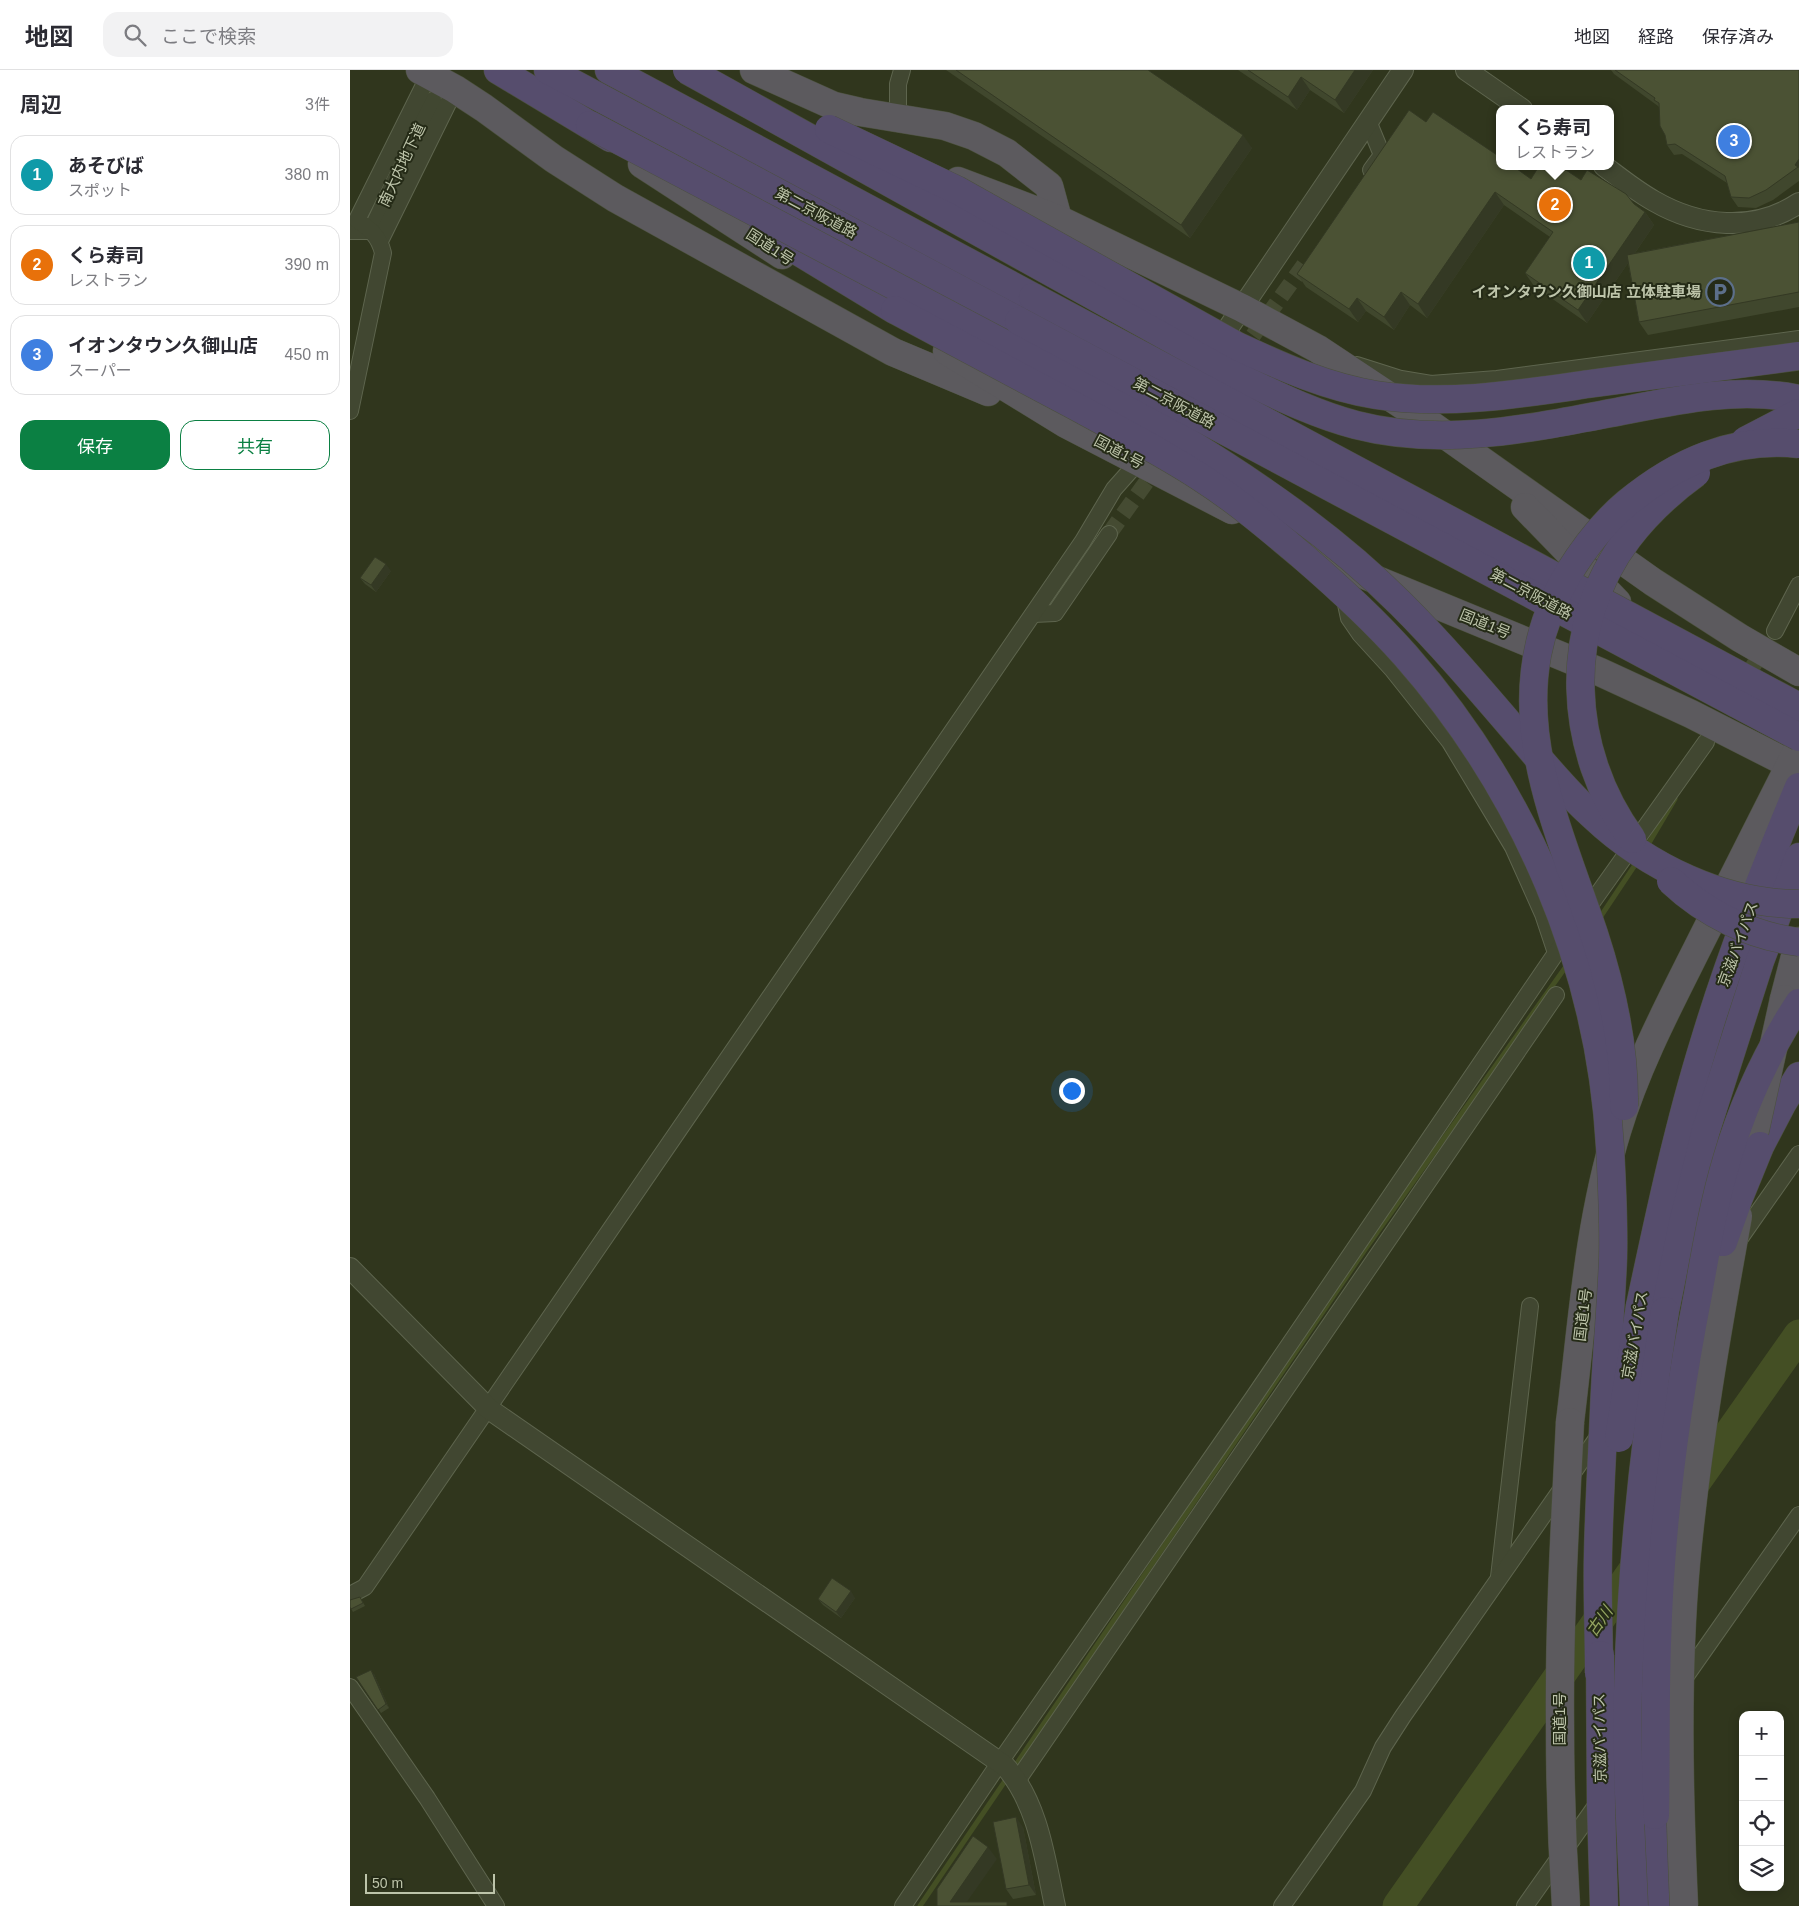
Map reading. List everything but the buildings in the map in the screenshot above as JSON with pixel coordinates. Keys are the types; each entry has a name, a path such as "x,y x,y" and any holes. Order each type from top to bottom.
{"highway":[{"name":"国道1号","path":"484,70 570,117 816,277 941,347 1066,424 1338,564 1600,672 1692,714 1797,767 1658,1028 1635,1080 1617,1131 1603,1182 1593,1236 1570,1422 1562,1579 1560,1724 1566,1906"},
{"path":"498,70 895,310 1157,451 1203,479 1242,507 1326,576 1405,656 1468,735 1496,780 1524,828 1565,924 1594,1021 1602,1064 1610,1146 1613,1255"},
{"name":"第二京阪道路","path":"548,70 1799,737"},
{"name":"第二京阪道路","path":"609,70 1799,707"},
{"path":"685,70 893,157 1058,218 1242,308 1318,349 1465,448 1653,582 1740,638 1799,672"},
{"path":"685,70 1247,381 1294,403 1357,425 1391,432 1424,435 1497,434 1686,398 1724,394 1763,395 1799,400"},
{"path":"704,70 957,190 1245,350 1294,372 1343,388 1376,395 1416,399 1460,398 1544,390 1799,356"},
{"path":"754,70 834,106 945,126 974,136 1007,153 1049,186 1058,218"},
{"path":"434,83 615,198 892,352 1066,424"},
{"path":"590,125 1173,433 1217,459 1262,490 1354,560 1401,604 1471,679 1566,790 1620,840 1658,864 1695,882 1724,893 1775,904 1799,904"},
{"path":"1684,1906 1680,1801 1680,1656 1686,1564 1697,1460 1751,1144 1791,1001 1799,942 1755,932 1729,922 1705,908 1682,891 1637,846 1619,821 1604,792 1592,761 1582,713 1580,674 1583,643 1599,588 1612,562 1628,538 1651,511 1680,484 1708,464 1751,438 1799,413"},
{"path":"1599,1673 1598,1554 1604,1408 1613,1255 1623,1139 1624,1099 1616,1016 1607,978 1594,934 1557,831 1541,770 1534,725 1533,687 1536,656 1545,622 1558,590 1579,556 1620,509 1650,484 1682,465 1716,451 1759,444 1799,444"},
{"path":"1465,448 1616,601 1666,644 1707,673 1799,722"},
{"name":"京滋バイパス","path":"1604,1906 1599,1673 1613,1486 1624,1397 1640,1306 1680,1127 1731,961 1764,871 1797,767"},
{"name":"京滋バイパス","path":"1634,1906 1629,1797 1628,1692 1632,1594 1640,1491 1650,1401 1665,1311 1683,1223 1706,1130 1760,961 1799,857"},
{"path":"1656,1906 1657,1642 1668,1492 1680,1399 1690,1334 1726,1159 1757,1077 1791,1001"},
{"path":"1680,1399 1706,1296 1738,1200 1760,1146 1799,1076"}],"street":[{"path":"898,119 898,84 902,70"},
{"path":"350,1595 365,1587 489,1409 1034,614 1083,541 1114,489 1138,462 1403,70"},
{"path":"1466,70 1516,105"},
{"path":"376,236 434,83"},
{"path":"350,411 383,253 376,236 357,220 434,83"},
{"name":"南大内地下道","path":"376,236 434,83"},
{"path":"1360,186 1382,155 1368,121"},
{"path":"1610,170 1660,204 1682,215 1718,223 1736,224 1756,221 1781,213 1799,202"},
{"path":"350,231 376,236"},
{"path":"1318,349 1364,368 1401,379 1431,384 1497,380 1799,339"},
{"path":"1034,614 1055,613 1109,534"},
{"path":"1338,564 1349,618 1360,634 1392,669 1450,742 1513,847 1543,914 1556,953"},
{"path":"1775,631 1799,586"},
{"path":"1009,1772 1174,1512 1556,953 1706,742"},
{"path":"903,1906 1009,1772 1192,1525 1556,995"},
{"path":"1510,1022 1528,1036"},
{"path":"1282,1906 1363,1790 1383,1747 1403,1716 1799,1154"},
{"path":"350,1268 489,1409 1009,1772 1027,1798 1038,1830 1055,1906"},
{"path":"1342,1268 1360,1281"},
{"path":"1498,1579 1530,1306"},
{"path":"1174,1512 1192,1525"},
{"path":"1526,1906 1799,1515"},
{"path":"350,1687 427,1798 496,1906"}],"waterway":[{"path":"1646,848 1675,799"},
{"path":"1599,919 1637,862"},
{"path":"1013,1769 1366,1248 1567,965"},
{"name":"古川","path":"1687,1494 1799,1335"},
{"name":"古川","path":"1398,1906 1643,1557"},
{"path":"920,1906 1007,1778"}],"tunnel":[{"path":"1239,355 1304,265"},
{"path":"1109,534 1160,463"},
{"path":"1711,733 1767,644"}],"place":[{"name":"イオンタウン久御山店","path":"1734,141"},
{"name":"くら寿司","path":"1555,205"},
{"name":"あそびば","path":"1589,263"},
{"name":"イオンタウン久御山店 立体駐車場","path":"1720,292"}]}
